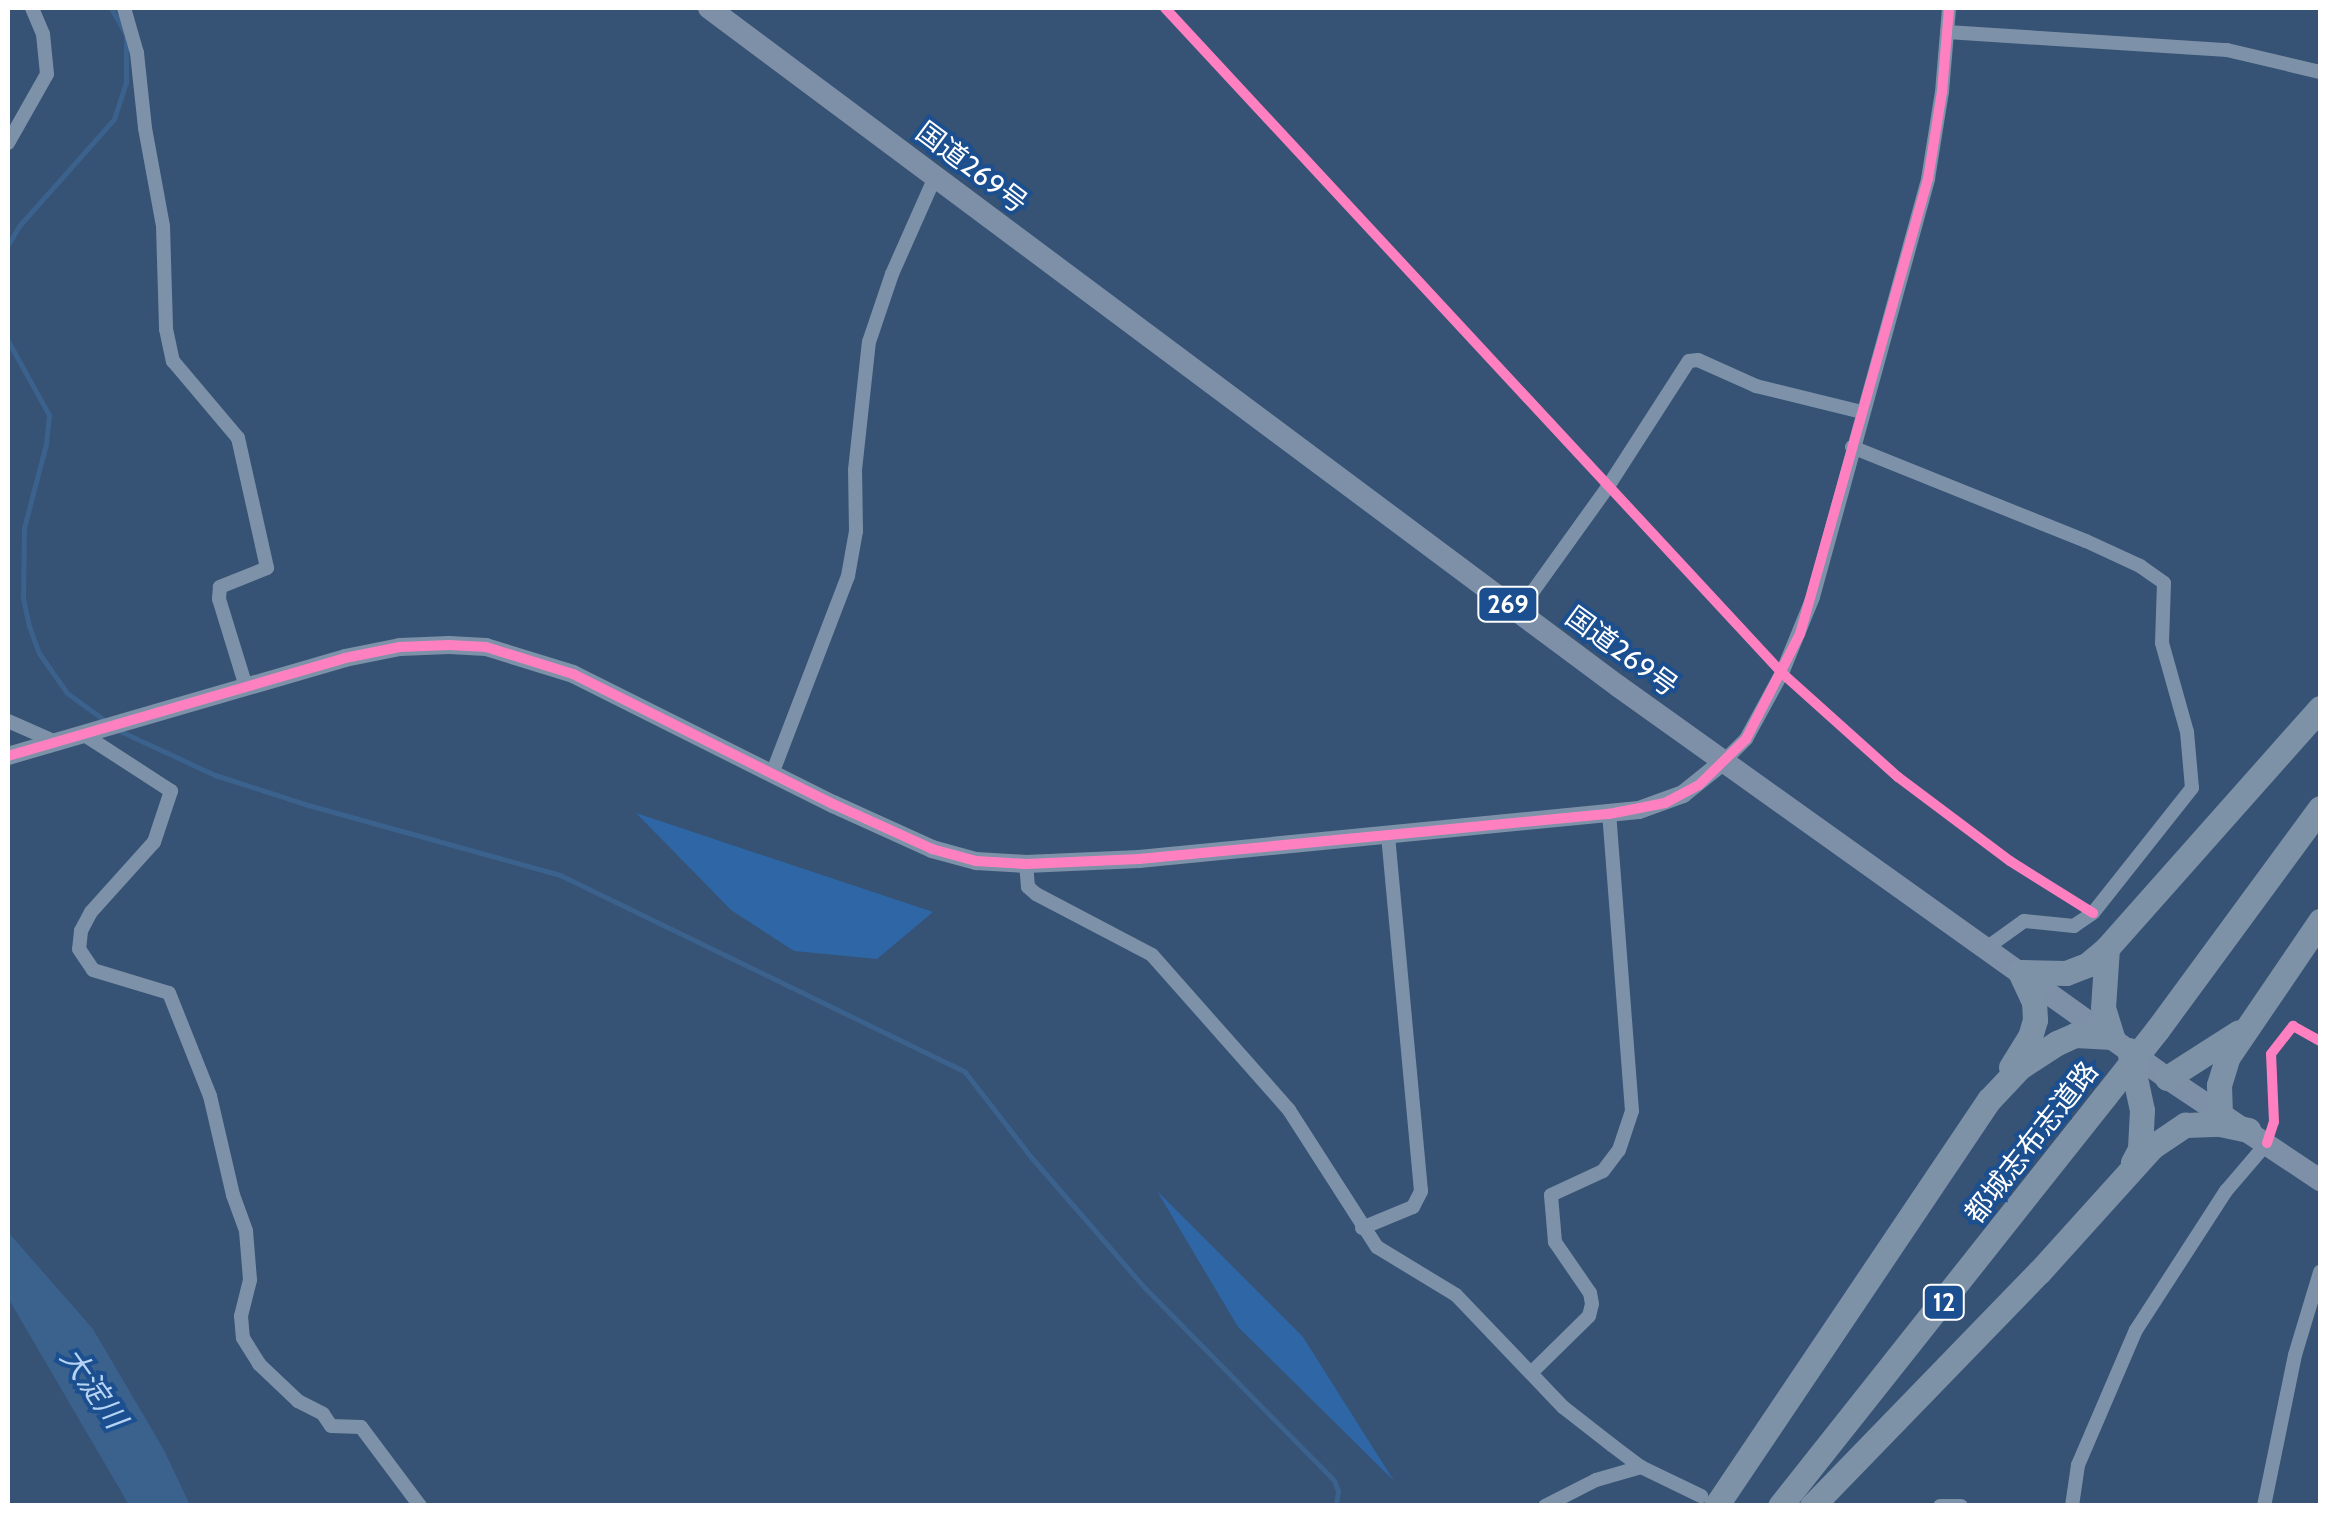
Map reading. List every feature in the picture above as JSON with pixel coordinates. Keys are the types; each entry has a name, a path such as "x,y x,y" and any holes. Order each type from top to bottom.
{"highway":[{"name":"国道269号","path":"709,8 1357,487 1518,612 2167,1078 2320,1180"},
{"path":"1709,1501 2030,1037 2035,1020 2034,1002 2020,972 2066,973 2087,965 2108,948 2320,708"},
{"name":"都城志布志道路","path":"1780,1506 2157,1030 2320,808"},
{"path":"2220,1114 2219,1086 2227,1058 2320,921"},
{"path":"2108,948 2102,1008 2139,1089 2140,1150 2125,1176"},
{"path":"2167,1078 2251,1022"},
{"path":"1989,1100 2020,1067 2057,1043 2076,1035 2120,1044"},
{"path":"1812,1506 2152,1148 2185,1125 2220,1124 2258,1136"}],"street":[{"path":"8,144 46,74 43,34 32,8"},
{"path":"124,8 138,53 145,128 163,226 166,330 173,361 238,438 267,568 220,586 219,599 246,687"},
{"path":"8,756 400,647 486,647 573,674 932,849 976,861 1026,864 1139,858 1609,814 1665,803 1699,785 1746,738 1800,634 1928,179 1949,8"},
{"path":"1947,32 2227,50 2320,72"},
{"path":"772,774 848,576 856,532 855,470 869,342 892,274 935,177"},
{"path":"1518,612 1607,488 1689,361 1698,360 1756,386 1862,412"},
{"path":"1852,447 2086,541 2140,566 2164,583 2162,643 2187,732 2192,788 2093,913 2074,926 2024,921 1985,949"},
{"path":"8,720 58,743"},
{"path":"91,732 171,792 154,842 91,912 81,931 79,949 93,970 169,993 210,1096 233,1195 246,1231 250,1280 241,1316 243,1338 259,1364 298,1402 323,1414 331,1426 361,1427 420,1506"},
{"path":"1531,1373 1590,1316 1592,1304 1590,1294 1555,1242 1551,1194 1603,1171 1618,1150 1632,1111 1609,814"},
{"path":"1362,1228 1413,1207 1422,1192 1388,834"},
{"path":"1026,864 1028,886 1036,894 1152,955 1289,1110 1376,1247 1456,1295 1563,1407 1641,1467 1709,1501"},
{"path":"2072,1506 2078,1464 2136,1330 2258,1136"},
{"path":"2264,1506 2295,1355 2320,1272"},
{"path":"1545,1506 1596,1480 1641,1467"},
{"path":"1940,1506 1961,1506"}],"shaded area":[{"path":"636,813 933,912 877,959 794,951 731,910"},
{"path":"1157,1191 1303,1337 1394,1481 1238,1327"}],"water":[{"name":"大淀川","path":"8,1232 93,1329 164,1450 190,1505 129,1505 8,1298"}],"waterway":[{"path":"8,245 19,226 114,119 126,83 126,35 111,8"},
{"path":"8,341 49,415 46,444 24,528 23,598 29,626 39,653 67,693 107,722"},
{"path":"120,731 215,775 560,875 965,1072 1031,1157 1145,1288 1334,1480 1338,1491 1336,1506"}],"cycle path":[{"path":"1165,8 1782,673 1898,777 2010,861 2093,913"},
{"path":"8,756 345,658 400,647 449,645 486,647 573,674 833,804 932,849 976,861 1026,864 1139,859 1609,814 1665,803 1699,785 1746,739 1800,634 1928,179 1942,92 1949,8"},
{"path":"2267,1143 2274,1122 2271,1054 2293,1026 2320,1041"}]}
